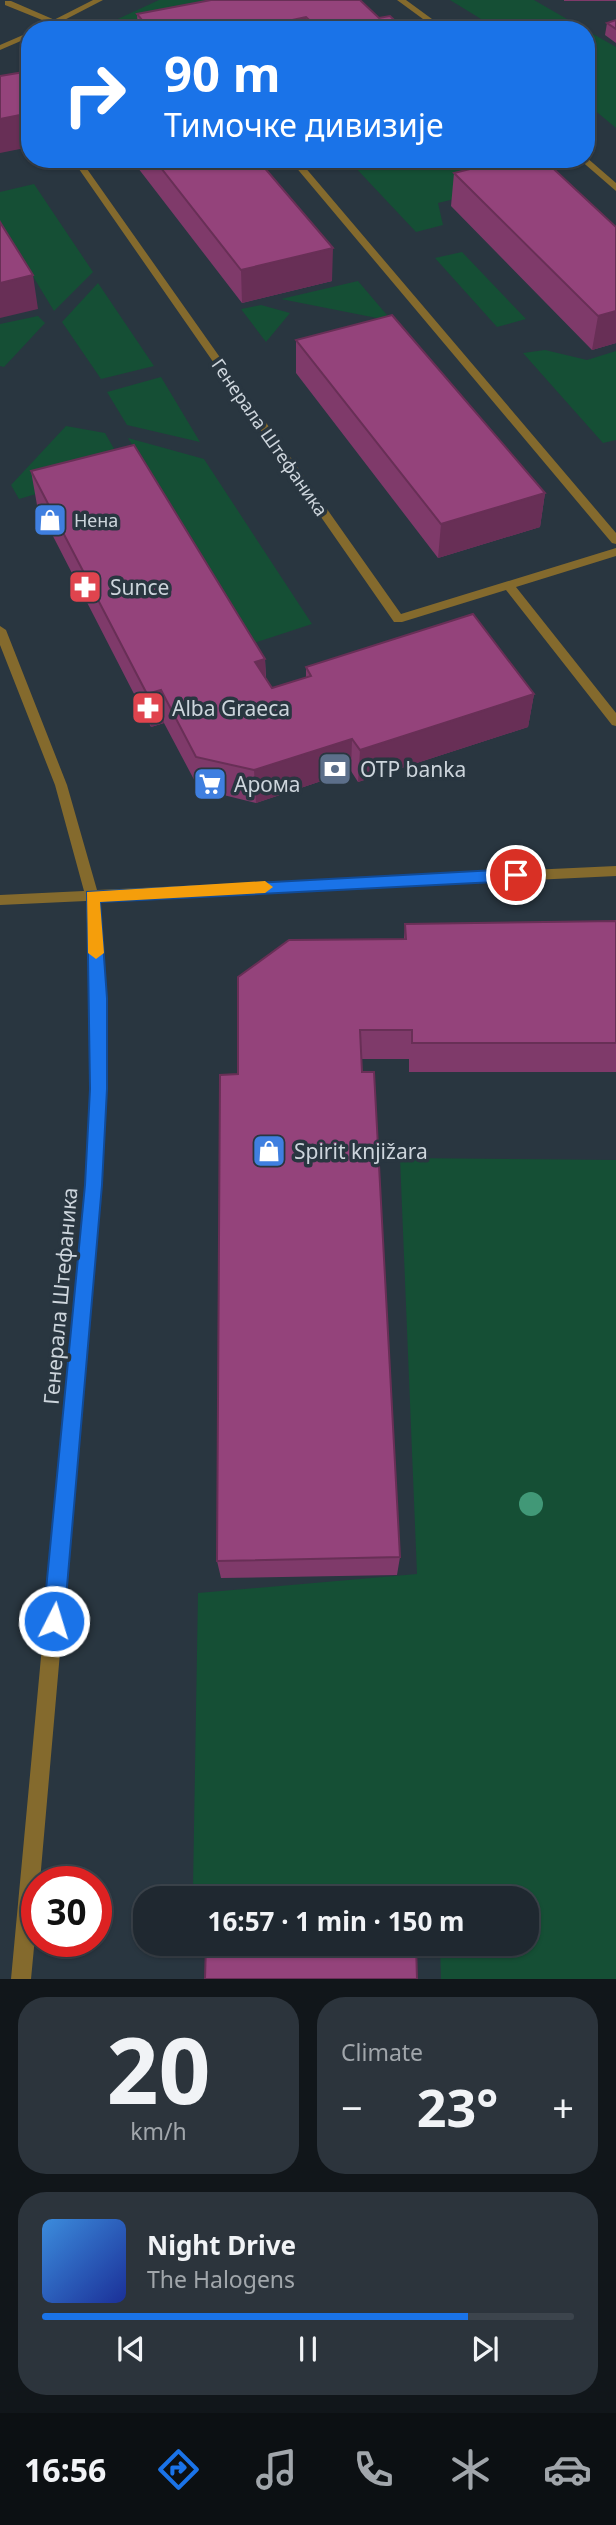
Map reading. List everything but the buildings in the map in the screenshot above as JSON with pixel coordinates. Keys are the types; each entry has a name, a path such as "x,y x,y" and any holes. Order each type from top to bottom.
{"street":[{"path":"11,0 8,3 56,21 99,0"},
{"path":"401,0 430,21"},
{"path":"0,48 21,38"},
{"name":"Генерала Штефаника","path":"82,168 398,620 616,552"},
{"path":"301,168 616,540"},
{"path":"593,168 616,188"},
{"path":"508,586 616,722"},
{"name":"Генерала Штефаника","path":"0,630 61,785 92,896 100,1065 93,1185 21,1979"},
{"path":"0,900 616,871"}],"green space":[{"path":"159,0 230,0 192,21 114,21"},
{"path":"450,0 534,0 570,21 484,21"},
{"path":"595,35 616,47 616,128 595,110"},
{"path":"356,168 526,168 537,179 438,203 443,225 416,232"},
{"path":"34,184 93,272 54,311 0,222 0,192"},
{"path":"462,252 526,319 497,327 435,258"},
{"path":"358,281 392,321 281,299"},
{"path":"98,283 154,366 101,379 62,322"},
{"path":"261,305 290,313 266,342 241,309"},
{"path":"38,316 45,323 4,367 0,366 0,324"},
{"path":"545,350 587,360 616,351 616,440 603,443 523,353"},
{"path":"161,377 200,442 127,425 107,392"},
{"path":"66,426 105,433 125,468 19,499 11,485"},
{"path":"128,438 204,459 312,624 254,643"},
{"path":"400,1158 616,1160 616,1979 441,1979 440,1956 539,1956 539,1886 193,1886 198,1593 417,1574"}],"slow traffic":[{"path":"96,953 92,896 265,887"}],"place":[{"name":"Нена","path":"50,520"},
{"name":"Sunce","path":"85,587"},
{"name":"Alba Graeca","path":"148,708"},
{"name":"OTP banka","path":"335,769"},
{"name":"Арома","path":"210,784"},
{"name":"Spirit knjižara","path":"269,1151"}],"route":[{"path":"54,1621 93,1185 99,1089 99,998 92,896 516,875"}]}
